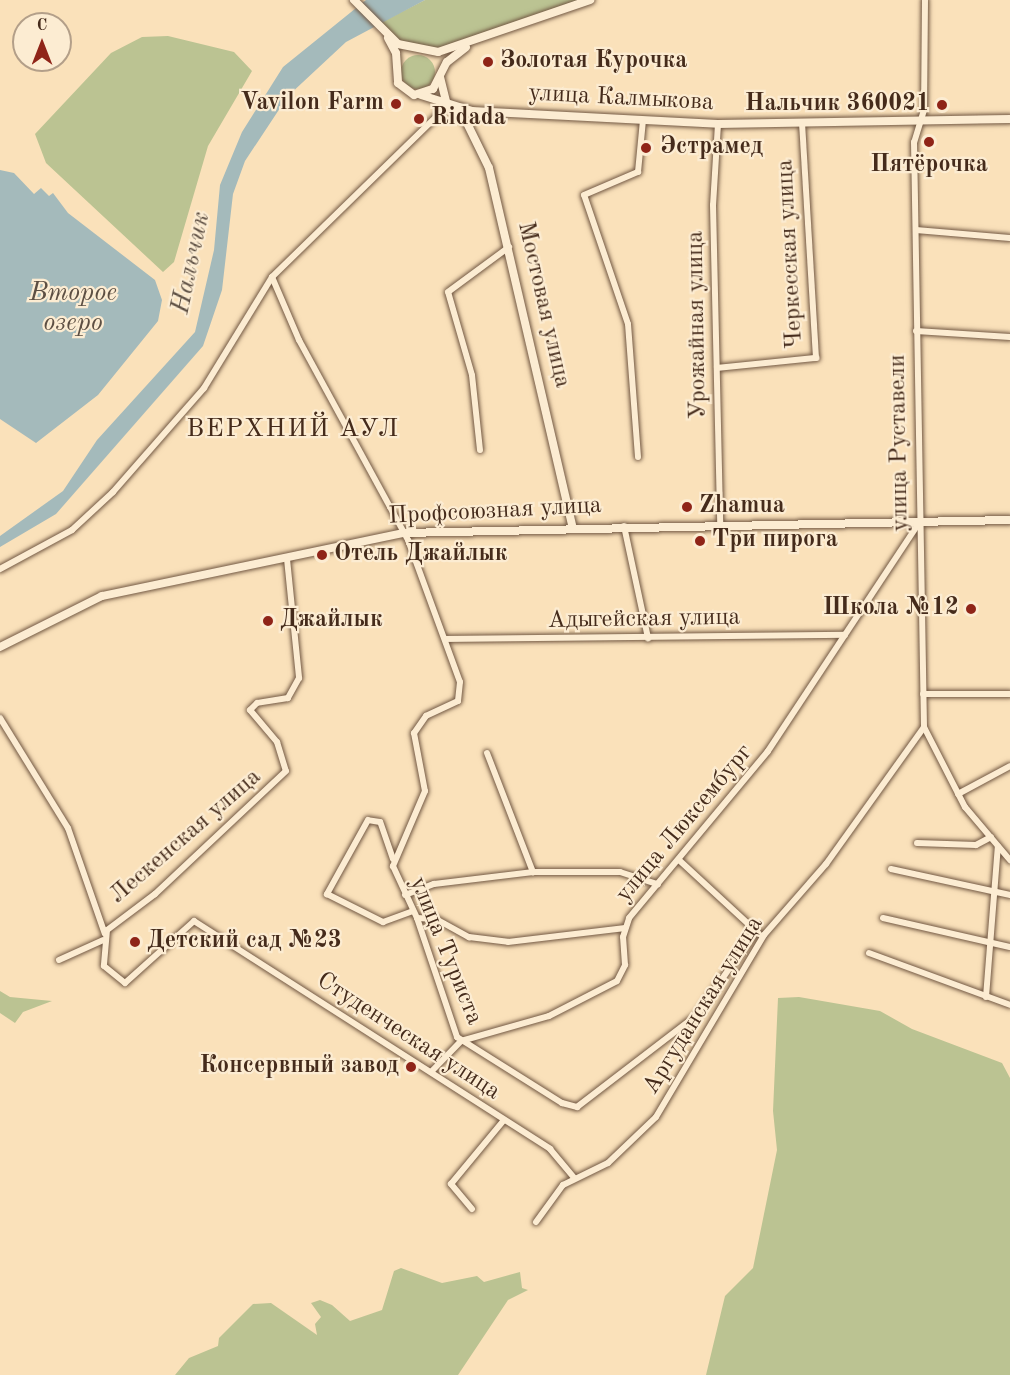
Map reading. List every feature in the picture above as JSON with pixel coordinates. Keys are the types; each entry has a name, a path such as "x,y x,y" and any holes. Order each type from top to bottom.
{"main road":[{"path":"354,0 385,34 415,50 427,51 471,43"},
{"path":"385,34 397,63 402,88 421,95 440,77 447,62 471,43 513,23 590,0"},
{"path":"397,63 415,50"},
{"path":"427,51 438,62 440,77"}],"street":[{"name":"улица Руставели","path":"925,0 919,120 914,142 924,727 958,794 1010,860"},
{"path":"440,77 447,106"},
{"path":"421,95 447,106"},
{"name":"улица Калмыкова","path":"447,106 718,124 1010,119"},
{"path":"0,569 72,530 113,492 204,388 252,303 272,277 447,106"},
{"name":"Мостовая улица","path":"447,106 466,121 483,150 510,247 572,526"},
{"path":"639,457 628,324 584,195 638,172 644,120"},
{"name":"Черкесская улица","path":"717,368 816,358 802,123"},
{"name":"Урожайная улица","path":"718,124 713,205 720,525"},
{"path":"916,230 1010,238"},
{"path":"480,450 472,375 448,292 510,247"},
{"name":"улица Туриста","path":"272,277 299,340 403,533 445,639 460,698 416,727 413,743 425,791 393,859 405,895 417,918 461,1041 567,1106 582,1105 698,1014 755,932"},
{"path":"916,331 1010,337"},
{"name":"Профсоюзная улица","path":"0,647 102,597 403,533 572,526 1010,520"},
{"name":"улица Люксембург","path":"461,1041 549,1016 610,987 625,965 625,928 658,884 765,756 921,521"},
{"path":"624,526 648,638"},
{"name":"Лескенская улица","path":"104,937 286,771 277,742 250,710 257,704 288,698 299,678 287,559"},
{"name":"Адыгейская улица","path":"445,639 845,635"},
{"path":"923,694 1010,694"},
{"path":"0,718 68,828 104,937 59,960"},
{"name":"Аргуданская улица","path":"536,1222 574,1178 608,1163 656,1117 764,936 826,864 924,727"},
{"path":"487,753 533,872"},
{"path":"958,794 1010,766"},
{"path":"393,859 380,822 368,820 327,894 383,922 413,911"},
{"path":"917,843 976,845 990,837"},
{"path":"986,997 998,846"},
{"path":"679,860 755,932 764,936"},
{"path":"891,869 1010,895"},
{"path":"405,895 434,885 533,872 620,872 658,884"},
{"path":"417,918 436,919 468,937 508,942 625,928"},
{"path":"883,918 1010,947"},
{"name":"Студенческая улица","path":"104,937 105,966 124,983 194,921 556,1154 574,1178"},
{"path":"868,953 1010,1005"},
{"path":"431,1072 461,1041"},
{"path":"472,1209 451,1184 504,1120"}],"green space":[{"path":"425,0 590,0 448,51 398,44 376,25"},
{"path":"168,36 234,52 252,71 208,146 174,262 163,272 46,163 35,134 111,53 142,37"},
{"path":"418,55 430,60 435,72 430,84 418,89 406,84 401,72 406,60"},
{"path":"0,991 10,997 52,1001 23,1012 15,1023 0,1013"},
{"path":"799,997 880,1011 912,1029 1002,1063 1010,1078 1010,1375 706,1375 725,1296 753,1268 777,1150 773,1111 778,998"},
{"path":"401,1268 442,1283 477,1276 484,1282 520,1272 522,1288 528,1290 508,1300 458,1375 175,1375 189,1358 218,1346 219,1338 253,1304 271,1303 317,1335 315,1324 321,1317 311,1303 320,1300 332,1305 350,1321 382,1310 394,1271"}],"water":[{"path":"366,0 425,0 346,42 288,96 245,161 233,194 222,290 203,346 56,514 0,547 0,536 63,491 97,440 195,332 214,250 220,185 242,132 283,67"},
{"name":"Второе озеро","path":"0,170 14,173 34,194 41,188 49,196 53,193 68,213 155,280 162,300 158,321 98,395 36,443 0,419"}],"place":[{"name":"Золотая Курочка","path":"488,62"},
{"name":"Vavilon Farm","path":"396,104"},
{"name":"Нальчик 360021","path":"942,105"},
{"name":"Ridada","path":"419,119"},
{"name":"Пятёрочка","path":"929,142"},
{"name":"Эстрамед","path":"646,148"},
{"name":"Zhamua","path":"687,507"},
{"name":"Три пирога","path":"700,541"},
{"name":"Отель Джайлык","path":"322,555"},
{"name":"Школа №12","path":"971,609"},
{"name":"Джайлык","path":"268,621"},
{"name":"Детский сад №23","path":"135,942"},
{"name":"Консервный завод","path":"411,1067"}],"district":[{"name":"ВЕРХНИЙ АУЛ","path":"293,430"}],"water label":[{"name":"Нальчик","path":"192,263"}]}
